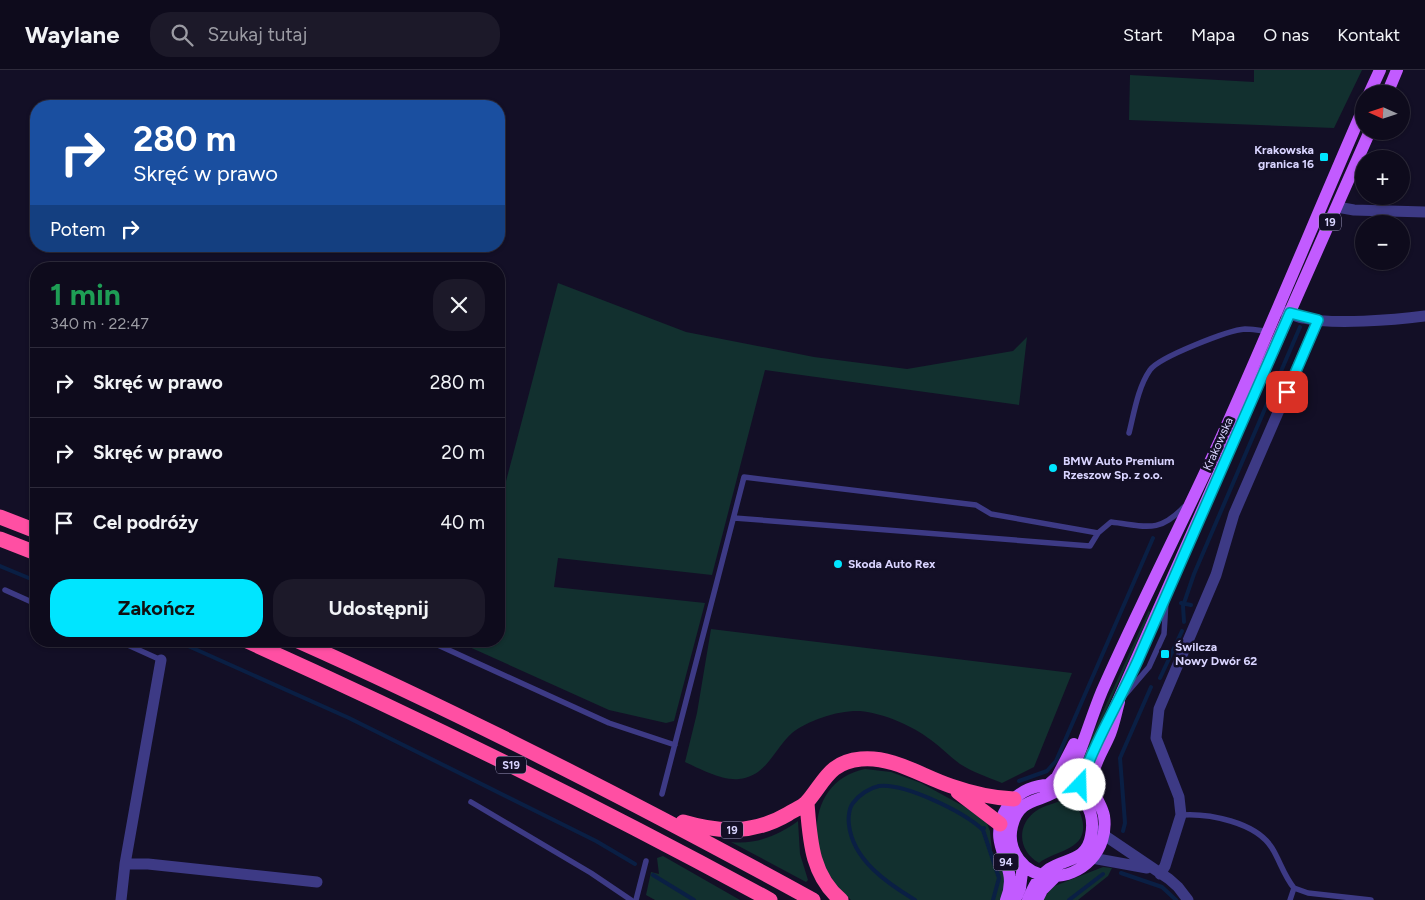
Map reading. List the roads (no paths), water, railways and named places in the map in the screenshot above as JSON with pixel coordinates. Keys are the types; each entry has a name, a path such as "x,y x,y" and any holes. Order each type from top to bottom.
{"highway":[{"path":"0,517 30,529"},
{"path":"0,539 30,551"},
{"name":"S19","path":"260,647 443,731 664,842 770,900"},
{"name":"S19","path":"311,647 441,708 652,813 814,900"},
{"name":"19","path":"652,813 701,827 743,830 770,823 807,803 827,774 843,763 861,759 888,761 951,787 999,798 1014,799"},
{"path":"951,787 1005,828"},
{"path":"807,803 810,845 815,864 827,885 841,900"}],"main road":[{"path":"1374,85 1380,70"},
{"path":"1391,85 1397,70"},
{"name":"Krakowska","path":"1079,794 1084,771 1103,728 1119,702 1167,595 1284,311 1355,130"},
{"name":"Krakowska","path":"1048,785 1064,766 1082,726 1100,696 1269,331 1284,311 1337,207 1366,140"},
{"name":"Krakowska","path":"1062,787 1090,729 1100,696"},
{"name":"19","path":"1092,858 1100,846 1104,818 1092,779 1111,731 1119,702"},
{"path":"1005,828 1014,799 1029,789 1048,785 1062,787 1079,794 1090,810 1092,826 1090,842 1081,856 1054,866 1042,875 1036,882 1028,900"},
{"name":"94","path":"1006,900 1010,891 1011,875 1000,848 1005,828 1025,804 1062,787"},
{"name":"94","path":"1005,828 1013,850 1023,865 1021,882 1015,900"},
{"path":"1023,865 1029,871 1042,875 1056,876 1078,870 1092,858"},
{"path":"1037,900 1042,890 1056,876"}],"street":[{"path":"1337,207 1373,211 1425,212"},
{"path":"1284,311 1322,320 1425,316"},
{"path":"1092,858 1156,872 1165,866 1181,815 1179,797 1156,738 1159,709 1216,575 1234,514 1322,320"},
{"path":"121,900 125,864 161,660"},
{"path":"1092,826 1178,887 1188,900"},
{"path":"125,864 148,864 317,882"}],"lane":[{"path":"1129,433 1141,390 1150,370 1164,359 1230,333 1246,329 1269,331"},
{"path":"662,794 744,477 976,505 991,514 1098,533"},
{"path":"734,518 1090,546 1098,533 1112,522 1162,525 1172,519 1193,498"},
{"path":"5,590 30,601"},
{"path":"132,647 161,660"},
{"path":"442,647 609,722 675,745"},
{"path":"471,802 591,873 631,900"},
{"path":"1181,815 1214,817 1256,832 1271,846 1294,888 1308,893 1371,900"},
{"path":"636,900 646,861"},
{"path":"1290,900 1294,888"}],"waterway":[{"path":"1184,622 1183,606 1194,574 1300,327"},
{"path":"1019,781 1047,771 1056,761 1153,538"},
{"path":"0,566 30,578"},
{"path":"1181,603 1191,605"},
{"path":"1160,678 1182,631"},
{"path":"190,647 349,718 596,841 635,864"},
{"path":"1123,831 1125,823 1120,758 1151,687"},
{"path":"915,900 883,878 864,860 857,849 852,838 849,822 850,810 855,800 868,790 879,786 904,789 949,807 983,830 984,828"},
{"path":"983,830 999,878 993,900"},
{"path":"1121,873 1162,887 1176,900"},
{"path":"1069,900 1103,874"},
{"path":"653,875 694,900"}],"place":[{"name":"Krakowska granica 16","path":"1324,157"},
{"name":"BMW Auto Premium Rzeszow Sp. z o.o.","path":"1053,468"},
{"name":"Skoda Auto Rex","path":"838,564"},
{"name":"Świlcza Nowy Dwór 62","path":"1165,654"}]}
